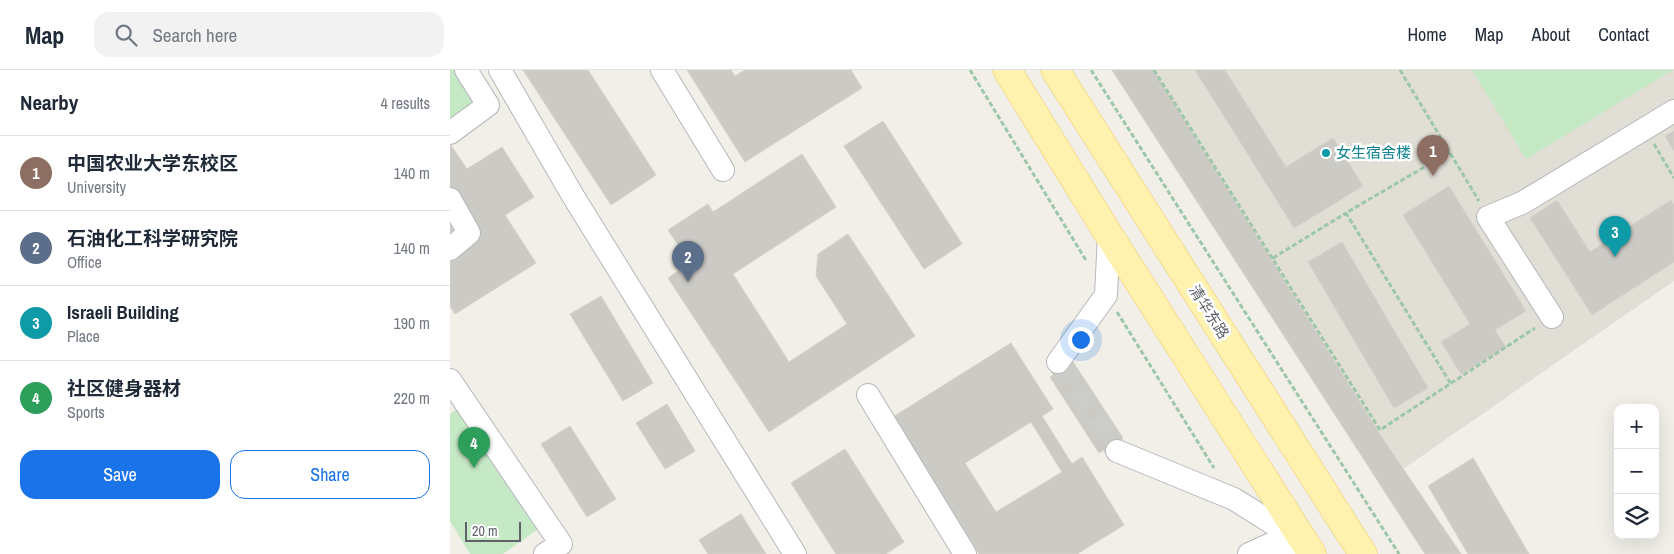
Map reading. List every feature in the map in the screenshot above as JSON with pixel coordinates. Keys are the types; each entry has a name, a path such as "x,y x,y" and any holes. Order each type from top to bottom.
{"main road":[{"path":"1007,70 1108,235 1308,549"},
{"name":"清华东路","path":"1055,70 1363,554"}],"street":[{"path":"450,133 488,105 466,70"},
{"path":"500,70 573,196 795,554"},
{"path":"662,70 723,170"},
{"path":"1552,317 1488,216 1522,203 1674,111"},
{"path":"450,199 469,233 450,249"},
{"path":"1058,362 1106,295 1108,235"},
{"path":"450,380 558,551"},
{"path":"868,395 965,554"},
{"path":"1117,451 1234,499 1308,549"},
{"path":"1249,554 1271,544 1308,549"}],"path":[{"path":"1091,70 1399,554"},
{"path":"1154,70 1380,430 1552,317"},
{"path":"1400,70 1488,216"},
{"path":"1645,128 1674,178"},
{"path":"1273,258 1450,152"},
{"path":"1346,213 1451,384"}],"shaded area":[{"path":"1128,70 1674,70 1674,281 1380,485"}],"green space":[{"path":"450,70 458,70 478,101 450,123"},
{"path":"1472,70 1673,70 1526,159"},
{"path":"461,407 538,529 503,554 470,554 450,521 450,414"}],"building":[{"path":"523,70 588,70 656,175 611,205"},
{"path":"687,70 731,70 735,76 745,70 851,70 862,88 745,162"},
{"path":"1112,70 1153,70 1381,436 1461,554 1425,554"},
{"name":"女生宿舍楼","path":"1195,70 1225,70 1286,167 1333,138 1363,186 1294,228"},
{"path":"883,121 962,244 924,269 844,146"},
{"path":"1674,131 1674,151 1665,136"},
{"path":"450,144 467,169 502,147 534,197 505,215 536,263 455,314 450,306"},
{"path":"802,154 836,207 733,274 789,362 847,324 816,276 818,254 848,234 915,336 769,432 668,278 690,263 668,230 708,204 713,212"},
{"path":"1449,186 1526,311 1495,330 1506,347 1461,374 1441,342 1470,324 1403,215"},
{"path":"1557,200 1590,252 1671,200 1674,205 1674,262 1592,315 1530,218"},
{"path":"1342,242 1428,388 1394,408 1308,262"},
{"path":"601,296 653,383 623,401 570,314"},
{"path":"1011,343 1053,409 1042,416 1072,464 1082,457 1124,525 1077,554 979,554 893,417","holes":["1031,422 1062,472 996,512 965,463"]},
{"path":"1073,362 1123,438 1099,453 1050,377"},
{"path":"667,404 695,451 665,469 636,423"},
{"path":"570,426 616,499 587,517 541,444"},
{"path":"845,449 904,542 886,554 836,554 791,483"},
{"path":"1473,458 1529,554 1468,554 1428,486"},
{"path":"741,514 766,554 708,554 699,540"}],"tunnel":[{"path":"1058,362 1117,451"}],"place":[{"name":"女生宿舍楼","path":"1326,153"},
{"name":"中国农业大学东校区","path":"1433,176"},
{"name":"Israeli Building","path":"1615,257"},
{"name":"石油化工科学研究院","path":"688,282"},
{"name":"社区健身器材","path":"474,468"}]}
